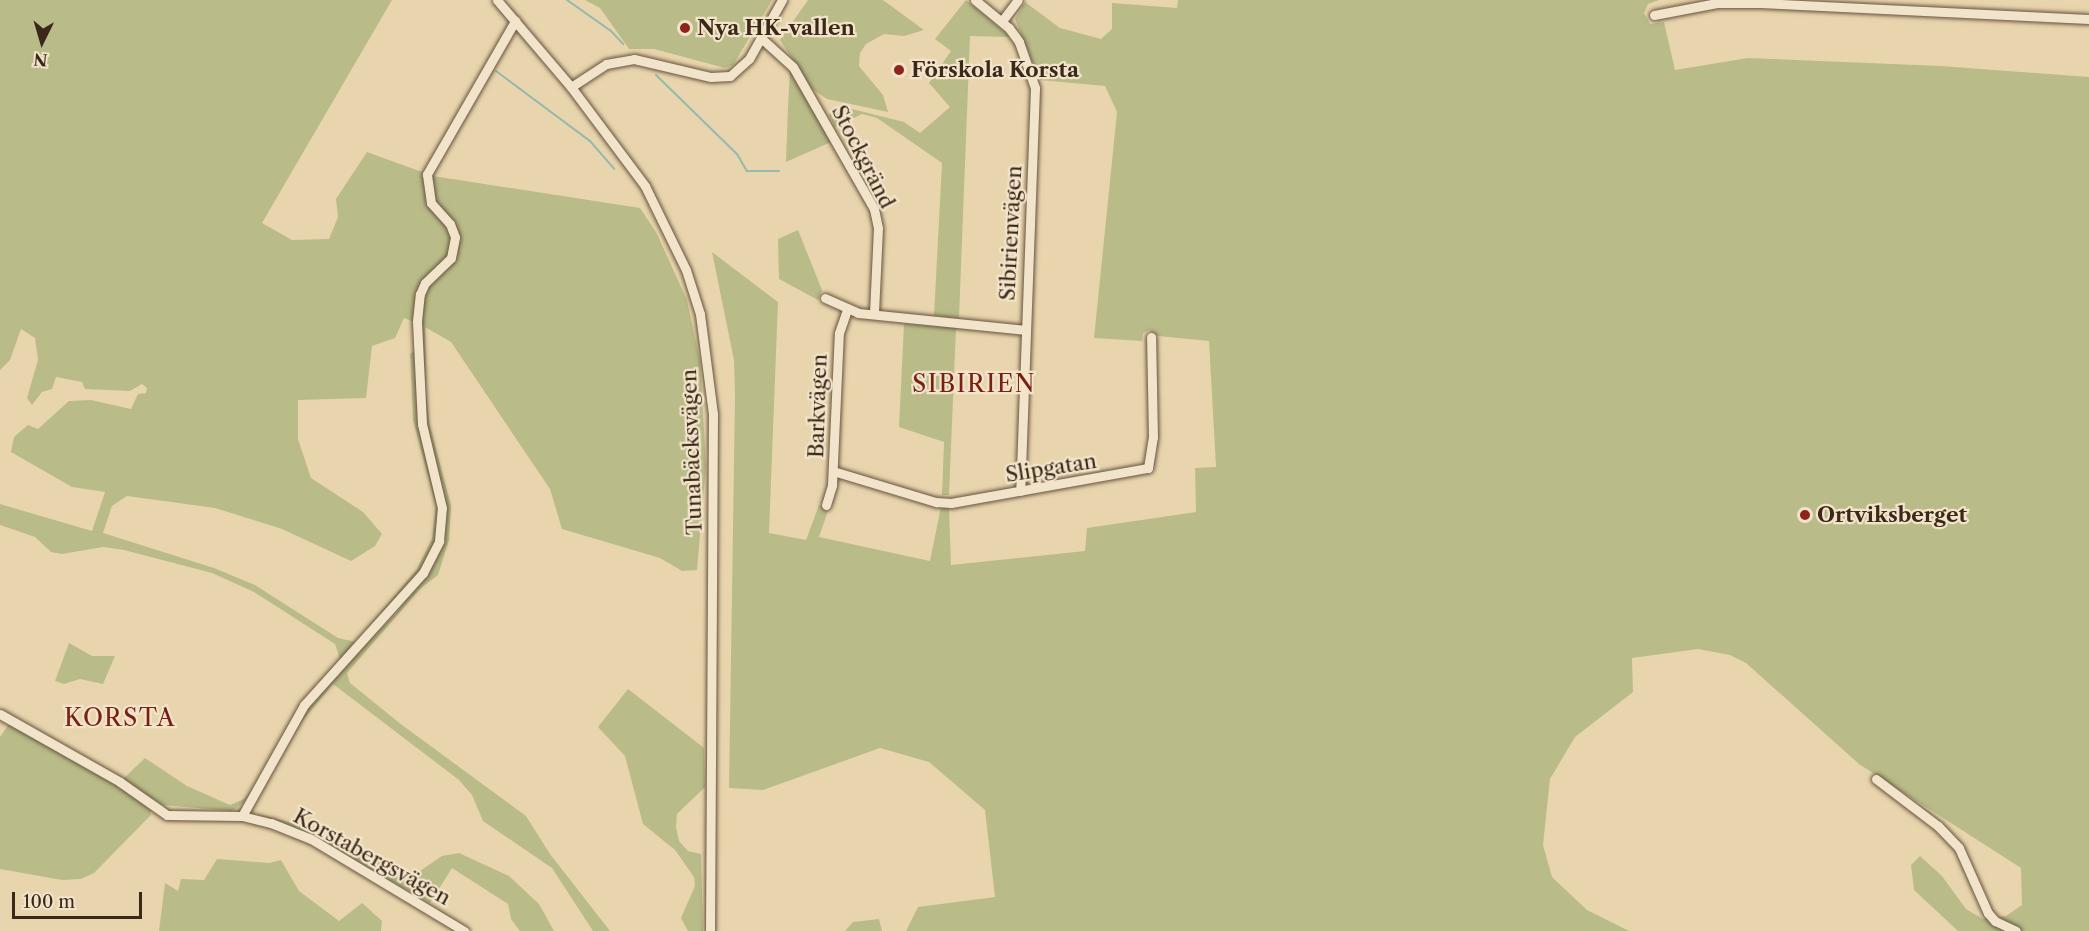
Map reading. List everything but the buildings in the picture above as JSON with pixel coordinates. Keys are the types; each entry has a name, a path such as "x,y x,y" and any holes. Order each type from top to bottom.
{"street":[{"name":"Tunabäcksvägen","path":"497,0 571,87 621,151 662,216 686,270 707,351 714,459 710,931"},
{"path":"571,87 606,64 634,59 711,77 729,75 744,66 782,0"},
{"name":"Sibirienvägen","path":"975,0 1002,21 1020,42 1035,88 1024,330 1020,491"},
{"path":"1002,21 1018,0"},
{"path":"1654,15 1734,3 1941,5 2089,19"},
{"path":"242,816 304,705 423,573 439,541 442,508 422,424 417,321 425,283 451,258 455,237 450,224 431,203 427,174 515,21"},
{"name":"Stockgränd","path":"761,38 793,67 874,209 878,228 874,314"},
{"path":"825,297 847,310 1024,330"},
{"name":"Barkvägen","path":"826,505 833,471 839,333 847,310"},
{"name":"Slipgatan","path":"833,471 936,502 1020,491 1148,468 1153,437 1151,338"},
{"name":"Korstabergsvägen","path":"0,714 120,782 167,815 242,816 311,839 465,931"},
{"path":"1876,779 1938,826 1959,848 1988,913 1995,921 2016,931"}],"green space":[{"path":"0,0 392,0 262,223 292,240 329,239 338,217 336,199 367,152 433,176 640,208 656,232 687,300 700,361 706,466 697,570 682,571 660,558 562,529 550,489 451,342 425,327 426,393 430,426 451,505 449,540 438,575 421,588 347,673 350,683 402,725 526,816 550,854 610,931 593,931 552,868 483,821 472,795 459,780 333,684 299,725 255,799 314,698 397,612 437,558 446,524 446,508 424,411 421,325 404,318 395,338 372,346 366,398 298,400 298,439 311,478 363,512 382,534 375,546 351,561 282,529 215,508 127,496 112,506 103,533 214,568 255,585 338,638 356,642 417,569 432,539 436,506 413,420 410,354 414,351 419,429 438,508 435,541 419,572 389,611 322,679 340,659 335,644 254,592 212,573 124,550 103,547 62,554 51,552 35,537 0,525 0,504 92,531 105,492 72,487 11,452 14,437 28,425 38,429 69,401 91,400 131,409 138,394 146,393 147,388 142,384 130,391 85,389 82,382 56,377 52,389 42,392 32,405 27,398 38,360 35,338 21,329 10,360 0,370"},
{"name":"Nya HK-vallen","path":"585,0 772,0 733,65 725,68 654,49 629,49 600,8"},
{"path":"808,0 883,0 924,30 904,36 884,34 866,44 860,53 859,66 883,95 888,112 827,99 812,89 780,40"},
{"path":"966,0 1010,37 970,36 959,318 934,316 942,163 877,118 862,114 835,127 829,115 833,108 852,109 904,122 920,133 950,107 929,83 951,51 935,39"},
{"path":"1178,0 1659,0 1648,4 1644,13 1650,24 1664,22 1675,70 1748,58 1941,66 2089,77 2089,931 1958,931 1914,890 1911,865 1920,856 1942,876 1966,909 1983,919 2006,916 2022,905 2021,868 1859,764 1746,663 1730,655 1698,649 1632,658 1633,692 1575,737 1550,779 1543,845 1552,877 1587,910 1629,931 906,931 918,907 995,897 985,810 929,762 880,748 763,790 729,788 734,360 712,252 778,302 769,533 806,540 819,505 829,508 819,537 930,561 941,507 949,507 951,565 1085,551 1087,528 1196,512 1195,468 1216,467 1209,341 1158,336 1149,330 1143,333 1142,341 1094,338 1117,112 1105,86 1040,80 1015,19 1025,2 1060,28 1101,39 1112,29 1112,3 1177,8"},
{"path":"790,70 831,142 786,162 788,107"},
{"path":"798,230 822,290 818,300 779,279 778,239"},
{"path":"904,324 956,328 949,495 942,495 944,442 899,427"},
{"path":"69,643 92,656 115,656 103,684 80,679 64,684 55,681"},
{"path":"628,689 704,748 705,787 677,814 676,827 679,841 688,851 701,854 703,931 688,931 681,918 695,886 694,877 675,850 643,824 625,756 598,727"},
{"path":"9,724 150,805 151,815 94,873 81,879 62,880 0,869 0,737"},
{"path":"145,758 187,786 230,805 244,799 254,787 243,803 232,811 163,805 122,780"},
{"path":"258,814 289,822 405,871 420,871 442,856 459,853 509,876 539,904 554,931 520,931 511,919 508,904 452,868 430,903 312,836"},
{"path":"217,859 269,863 281,860 299,891 339,921 362,903 382,921 381,931 159,931 165,883 178,891 181,879 204,880"},
{"path":"879,919 882,931 845,931 853,922"}],"waterway":[{"path":"567,0 611,31 623,44"},
{"path":"496,71 590,141 614,169"},
{"path":"656,75 737,154 747,171 779,171"}],"place":[{"name":"Nya HK-vallen","path":"685,28"},
{"name":"Förskola Korsta","path":"899,70"},
{"name":"Ortviksberget","path":"1805,515"}],"district":[{"name":"SIBIRIEN","path":"974,384"},
{"name":"KORSTA","path":"120,718"}]}
